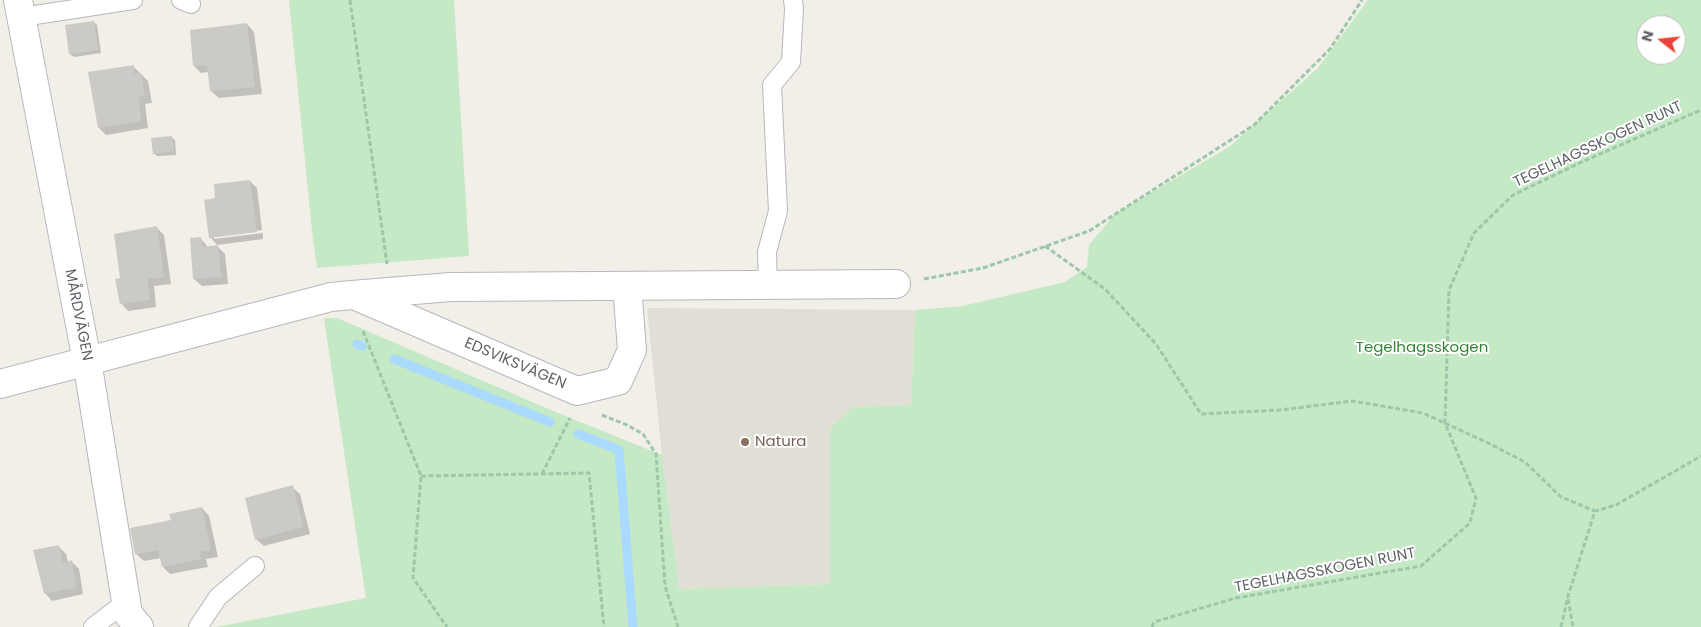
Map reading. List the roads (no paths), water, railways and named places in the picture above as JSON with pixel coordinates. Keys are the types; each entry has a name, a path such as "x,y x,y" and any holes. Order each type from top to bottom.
{"street":[{"name":"MÅRDVÄGEN","path":"20,8 86,360 128,614 138,627"},
{"path":"0,384 331,297 352,294 451,287 896,284"},
{"name":"EDSVIKSVÄGEN","path":"352,294 578,390 618,380 632,350 627,286"}],"lane":[{"path":"20,8 133,0"},
{"path":"768,285 767,252 778,211 772,121 772,85 791,62 793,0"},
{"path":"198,627 218,597 255,566"},
{"path":"93,627 126,602"}],"waterway":[{"path":"357,344 362,346"},
{"path":"394,359 550,422"},
{"path":"578,434 619,450 633,627"}],"place":[{"name":"Natura","path":"745,442"}],"park label":[{"name":"Tegelhagsskogen","path":"1422,348"}]}
